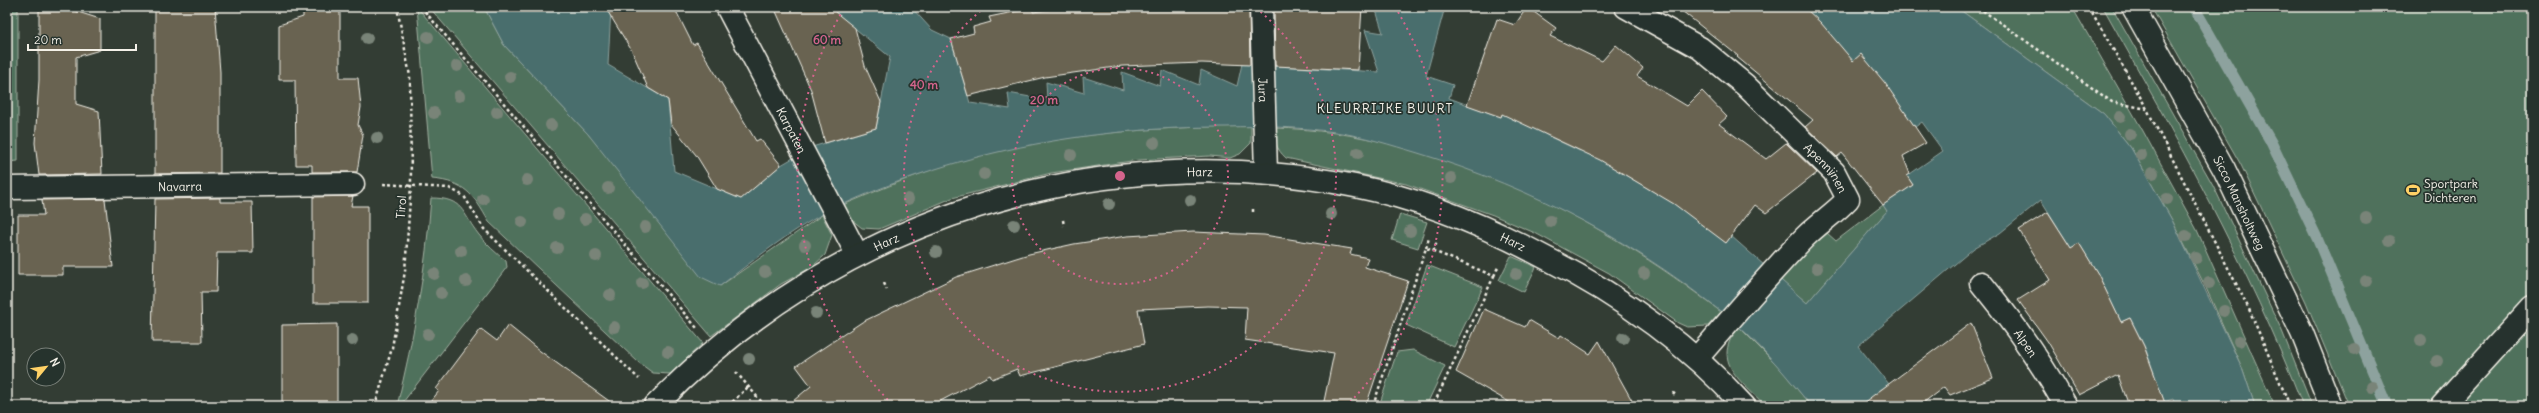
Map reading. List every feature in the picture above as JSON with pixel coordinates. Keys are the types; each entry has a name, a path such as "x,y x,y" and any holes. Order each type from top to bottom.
{"street":[{"name":"Karpaten","path":"727,7 857,254"},
{"name":"Jura","path":"1261,7 1263,133 1266,173"},
{"name":"Apennijnen","path":"1626,7 1700,48 1745,86 1834,172 1848,199 1835,212 1817,225 1774,269 1697,358"},
{"name":"Sicco Mansholtweg","path":"2133,7 2224,169 2302,333 2331,406"},
{"name":"Harz","path":"658,403 716,348 790,294 857,254 958,213 1036,190 1110,176 1212,172 1266,173 1356,186 1398,198 1512,240 1614,296 1697,358 1744,406"},
{"name":"Navarra","path":"7,188 353,184"},
{"name":"Alpen","path":"1981,283 2042,364 2066,406"},
{"path":"2442,406 2532,307"}],"path":[{"name":"Tirol","path":"375,406 392,348 405,271 411,185 410,76 397,7"},
{"path":"421,7 716,348"},
{"path":"1978,7 2112,102 2147,109"},
{"path":"2089,7 2147,109 2249,309 2290,406"},
{"path":"411,185 449,188 464,196 484,229 658,403"},
{"path":"1253,209 1253,215"},
{"path":"1063,220 1064,226"},
{"path":"1373,406 1429,239"},
{"path":"1426,248 1494,276"},
{"path":"1433,406 1498,269"},
{"path":"884,283 887,290"},
{"path":"738,375 764,406"},
{"path":"728,406 748,387"},
{"path":"1672,395 1676,392"}],"green space":[{"path":"7,7 18,7 18,161 7,162"},
{"path":"417,7 703,343 670,374 653,373 638,362 489,222 478,204 467,191 453,183 432,179"},
{"path":"429,7 484,7 504,45 588,134 720,286 822,215 832,235 825,255 812,267 781,284 711,336"},
{"path":"1956,7 2072,7 2143,131 2197,230 2275,406 2255,406 2243,370 2206,288 2172,220 2131,148 2104,114"},
{"path":"2103,7 2112,7 2213,185 2282,331 2312,406 2303,406 2259,303 2210,203"},
{"name":"Sportpark Dichteren","path":"2151,7 2532,7 2532,406 2349,406 2306,302 2241,165"},
{"path":"1251,126 1251,143 1240,154 1230,158 1210,156 1138,160 1051,173 952,198 879,229 862,228 852,220 843,205 936,168 974,157 1053,140 1171,128"},
{"path":"1275,128 1334,133 1394,145 1453,162 1512,186 1568,213 1622,244 1674,277 1721,312 1708,326 1687,327 1678,323 1609,273 1535,233 1493,215 1406,184 1286,158 1276,144"},
{"path":"431,198 450,201 461,208 482,239 506,261 507,267 400,406 397,406 409,354 418,303 426,251"},
{"path":"1883,205 1887,211 1807,303 1780,280 1821,236 1827,233 1836,241"},
{"path":"1400,214 1427,222 1418,248 1392,240"},
{"path":"1511,256 1536,267 1524,292 1499,280"},
{"path":"1427,265 1483,287 1454,347 1406,325"},
{"path":"1739,327 1780,368 1811,406 1766,406 1747,388 1732,370 1728,361 1727,350 1731,339"},
{"path":"1413,350 1445,366 1426,406 1379,406 1397,352"}],"water":[{"path":"484,7 611,7 608,65 668,100 674,171 741,199 781,165 812,147 876,128 890,57 835,12 836,7 911,7 932,30 951,39 970,103 1010,109 1008,93 1047,100 1046,82 1084,93 1083,77 1123,90 1122,72 1160,86 1162,70 1199,85 1201,70 1237,86 1242,64 1379,72 1365,30 1383,33 1375,7 1445,7 1426,76 1453,85 1449,98 1501,117 1505,107 1548,136 1580,151 1584,144 1629,167 1625,175 1656,193 1660,187 1726,243 1731,236 1807,303 1887,211 1883,205 1913,185 1907,176 1943,151 1922,122 1915,127 1861,55 1853,61 1804,7 1956,7 2104,114 2131,148 2172,220 2243,370 2255,406 2175,406 2173,399 2164,402 2146,350 2130,318 2121,322 2098,274 2079,243 2071,248 2041,200 2000,233 1974,248 1858,346 1889,384 1877,392 1887,406 1811,406 1767,354 1737,325 1701,296 1664,270 1626,245 1586,222 1545,202 1461,167 1366,138 1308,129 1280,127 1174,128 1123,132 1071,138 1020,147 970,159 921,174 872,192 825,213 785,238 720,286 701,277 588,134 504,45"}],"building":[{"path":"39,7 75,7 75,11 100,19 100,50 76,57 76,104 99,111 102,174 39,175 35,143 39,80"},
{"path":"155,7 215,7 220,72 220,173 155,174"},
{"path":"303,7 340,7 340,78 358,78 361,107 358,125 363,135 357,172 312,172 312,165 296,165 295,80 279,80 279,25 303,17"},
{"path":"605,7 674,7 693,45 697,43 756,141 760,139 781,165 741,199 717,189 696,155 671,124 668,100 648,88 632,51"},
{"path":"774,7 829,7 855,28 865,66 881,102 876,128 825,143 811,90"},
{"path":"1068,7 1249,7 1250,65 1202,63 1122,66 1045,77 968,96 951,39 974,33 973,27 991,22 989,17 1033,8 1033,12"},
{"path":"1274,7 1362,7 1358,70 1275,66"},
{"path":"1527,7 1556,28 1550,36 1602,61 1616,45 1643,68 1637,76 1687,106 1702,91 1727,117 1719,124 1766,159 1786,143 1817,173 1766,213 1755,205 1726,243 1674,204 1600,160 1502,114 1501,117 1467,105 1497,19 1515,25"},
{"path":"1677,7 1804,7 1821,23 1853,61 1861,54 1885,83 1926,143 1903,156 1910,174 1907,176 1913,185 1883,205 1842,153 1837,157 1805,127 1813,120 1737,57 1738,56"},
{"path":"353,196 351,206 368,206 368,303 313,303 313,197"},
{"path":"220,198 220,202 252,202 253,253 217,253 216,292 201,292 202,342 152,342 155,199"},
{"path":"105,199 113,267 63,267 63,275 18,275 18,215 44,215 42,200"},
{"path":"2048,212 2071,248 2079,243 2098,274 2121,322 2130,318 2144,346 2166,406 2129,406 2118,375 2079,395 2048,342 2018,300 2050,280 2019,230"},
{"path":"1193,232 1264,235 1352,249 1350,254 1368,258 1365,267 1408,281 1366,406 1323,406 1334,353 1245,340 1247,307 1208,306 1138,309 1144,344 1020,376 1017,369 992,379 990,375 931,406 787,406 811,386 796,366 862,322 956,277 1029,254 1074,244 1127,236"},
{"path":"1484,309 1525,327 1529,320 1559,338 1561,335 1590,354 1599,341 1635,406 1516,406 1456,372"},
{"path":"1971,323 1993,378 1950,395 1944,387 1919,406 1859,406"},
{"path":"337,324 337,406 282,406 282,325"},
{"path":"508,325 540,351 616,406 427,406 439,391 436,389 481,329 497,341"}],"waterway":[{"path":"2194,7 2271,142 2317,238 2387,406"}],"place":[{"name":"Sportpark Dichteren","path":"2413,190"}],"district":[{"name":"KLEURRIJKE BUURT","path":"1385,108"}]}
